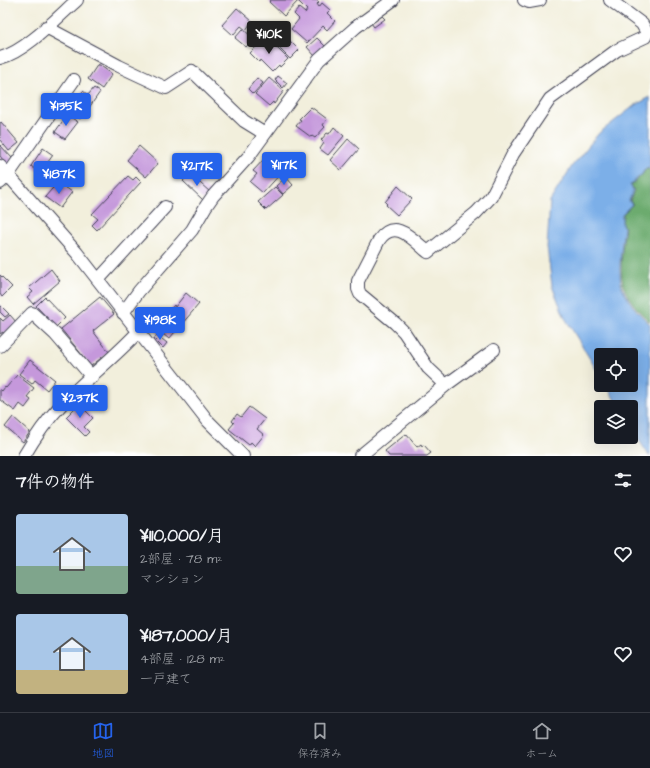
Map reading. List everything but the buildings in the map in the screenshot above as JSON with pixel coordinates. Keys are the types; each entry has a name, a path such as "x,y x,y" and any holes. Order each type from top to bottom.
{"street":[{"path":"0,58 15,52 27,43 77,0"},
{"path":"123,313 139,291 192,230 213,196 249,156 319,60 352,30 393,0"},
{"path":"524,0 529,2 540,0"},
{"path":"446,385 428,368 404,332 360,294 358,289 358,281 379,240 390,230 397,230 405,233 428,252 476,212 491,197 513,154 550,99 617,50 645,36 646,33 642,24 610,0"},
{"path":"46,27 119,66 166,88 192,71 244,120 265,134"},
{"path":"4,179 74,80"},
{"path":"0,166 4,179 64,237 208,421 243,456"},
{"path":"98,280 165,207"},
{"path":"0,346 32,313 55,334 92,377"},
{"path":"24,456 47,421 63,403 124,347 138,332"},
{"path":"360,456 446,385 494,350"}],"green space":[{"path":"646,169 650,169 650,322 638,310 627,295 623,284 621,271 625,227 622,225 623,214 633,204 630,201 634,190 631,185"}],"water":[{"path":"650,97 650,168 645,169 642,174 630,185 633,190 629,201 632,204 622,214 622,225 624,227 620,270 621,283 626,295 650,324 650,456 638,438 638,400 615,400 610,392 638,392 638,348 594,348 594,366 565,318 552,286 547,247 550,201 572,166 599,133 634,106"}]}
